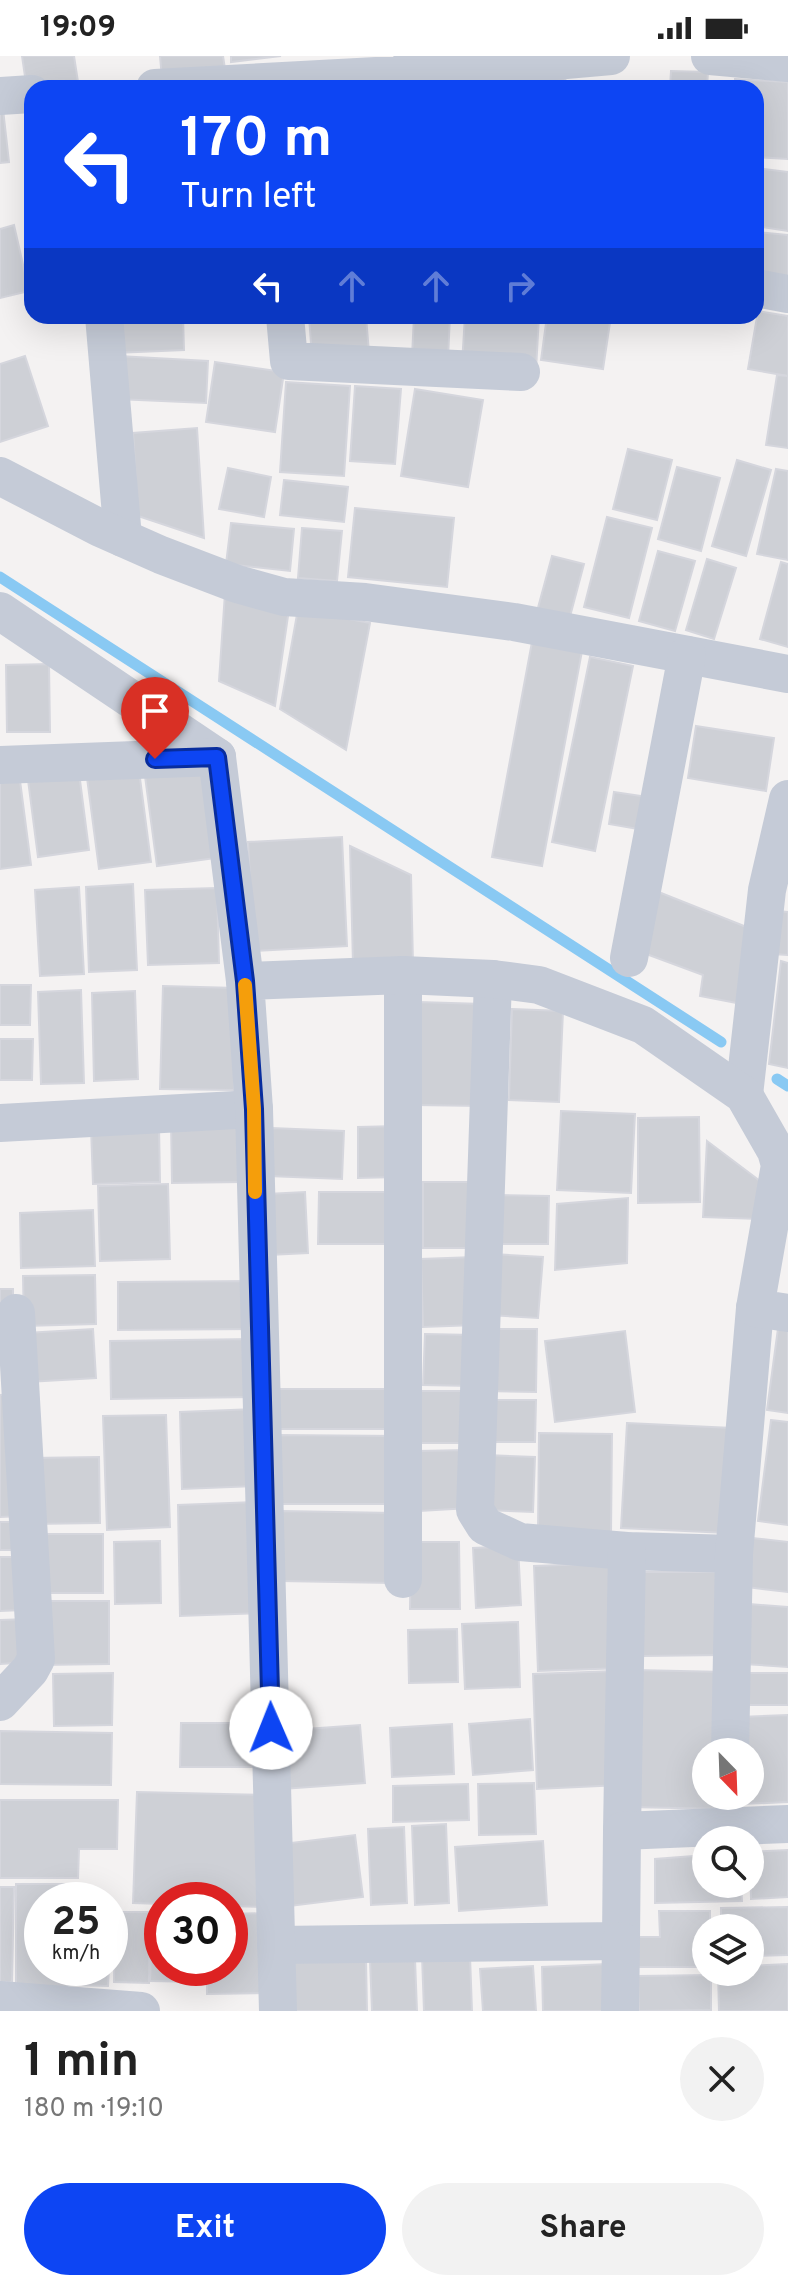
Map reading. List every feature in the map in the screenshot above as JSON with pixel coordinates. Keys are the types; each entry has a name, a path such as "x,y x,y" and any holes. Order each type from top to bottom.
{"street":[{"path":"303,80 611,56"},
{"path":"732,57 788,63"},
{"path":"0,96 24,94"},
{"path":"764,290 788,294"},
{"path":"105,324 123,538"},
{"path":"286,324 289,361 521,372"},
{"path":"0,476 123,538 237,584 284,597 365,602 514,622 788,674"},
{"path":"0,611 217,757 245,981 254,1109 278,2011"},
{"path":"629,958 687,655"},
{"path":"0,765 217,757"},
{"path":"744,1095 754,1031 767,890 788,799"},
{"path":"245,981 403,975 493,979 539,985 643,1025 744,1095 776,1151 780,1165 772,1311 734,1554 730,1738"},
{"path":"403,975 403,1579"},
{"path":"493,979 475,1510 485,1526 520,1542 627,1551 734,1554"},
{"path":"0,1123 254,1109"},
{"path":"7,1685 30,1670 36,1659 16,1313"},
{"path":"620,2011 627,1551"},
{"path":"622,1831 729,1811 788,1824"},
{"path":"276,1945 621,1941"},
{"path":"0,2000 141,2011"}],"building":[{"path":"22,56 74,56 78,80 26,80"},
{"path":"160,56 223,56 225,69 162,78"},
{"path":"231,56 281,56 231,62"},
{"path":"671,71 708,72 708,80 670,80"},
{"path":"565,74 565,80 518,80"},
{"path":"764,81 788,82 788,159 764,158"},
{"path":"3,109 9,162 0,163 0,110"},
{"path":"764,169 788,172 788,231 764,227"},
{"path":"14,225 24,269 24,292 0,298 0,229"},
{"path":"764,233 788,235 788,280 764,277"},
{"path":"764,312 788,316 788,376 748,369 756,324 764,324"},
{"path":"113,324 183,324 184,350 115,353"},
{"path":"310,324 367,324 369,353 312,357"},
{"path":"414,324 450,324 448,358 412,357"},
{"path":"464,324 539,324 536,370 462,364"},
{"path":"546,324 610,324 603,369 541,360"},
{"path":"25,356 48,426 0,442 0,364"},
{"path":"118,356 208,361 206,403 117,399"},
{"path":"215,362 284,372 275,432 206,422"},
{"path":"777,375 788,376 788,448 766,445"},
{"path":"286,382 350,386 344,476 280,472"},
{"path":"355,386 401,389 395,464 350,461"},
{"path":"415,389 483,400 468,487 401,476"},
{"path":"197,428 204,538 138,516 133,433"},
{"path":"628,449 672,460 657,520 613,509"},
{"path":"737,460 771,470 746,556 712,546"},
{"path":"677,467 720,478 701,551 658,539"},
{"path":"228,468 271,477 264,517 219,509"},
{"path":"776,469 788,471 788,560 757,554"},
{"path":"284,480 348,487 344,522 280,515"},
{"path":"355,508 454,518 447,587 348,577"},
{"path":"607,517 652,528 629,618 584,607"},
{"path":"231,523 294,529 290,571 226,564"},
{"path":"302,528 342,531 337,581 298,578"},
{"path":"658,551 695,561 675,631 639,621"},
{"path":"552,556 584,564 568,624 536,615"},
{"path":"707,559 736,568 714,639 686,630"},
{"path":"781,562 788,564 788,647 760,639"},
{"path":"225,593 290,602 275,706 219,681"},
{"path":"298,609 370,623 346,750 280,709"},
{"path":"532,642 582,651 542,866 492,857"},
{"path":"590,657 633,666 595,851 552,842"},
{"path":"49,664 50,732 7,732 6,665"},
{"path":"696,726 774,738 766,791 688,778"},
{"path":"138,763 151,862 99,869 86,770"},
{"path":"78,765 89,850 38,857 27,772"},
{"path":"212,768 223,857 157,866 145,776"},
{"path":"19,773 31,865 0,869 0,776"},
{"path":"614,792 655,798 650,831 609,824"},
{"path":"342,837 347,946 254,951 248,842"},
{"path":"350,846 411,875 413,964 353,964"},
{"path":"133,884 137,970 89,972 86,887"},
{"path":"79,887 84,974 40,976 35,890"},
{"path":"217,888 219,963 148,965 145,890"},
{"path":"651,889 754,930 747,1005 700,996 703,975 641,952"},
{"path":"778,911 788,912 788,955 773,954"},
{"path":"781,961 788,963 788,1068 769,1064"},
{"path":"0,985 31,985 30,1025 0,1025"},
{"path":"163,986 236,988 234,1090 160,1089"},
{"path":"81,990 84,1083 41,1084 38,992"},
{"path":"135,991 138,1079 94,1081 92,993"},
{"path":"418,1002 483,1004 481,1106 416,1105"},
{"path":"512,1009 563,1011 559,1102 509,1100"},
{"path":"0,1039 33,1039 32,1080 0,1080"},
{"path":"561,1111 635,1114 631,1193 557,1190"},
{"path":"699,1117 700,1202 638,1203 638,1118"},
{"path":"240,1120 241,1182 172,1183 171,1121"},
{"path":"159,1126 160,1182 93,1184 91,1127"},
{"path":"398,1126 398,1177 358,1178 358,1127"},
{"path":"271,1128 344,1131 342,1179 269,1176"},
{"path":"707,1141 760,1181 759,1219 703,1217"},
{"path":"423,1182 479,1182 479,1248 423,1248"},
{"path":"168,1184 170,1259 100,1261 98,1186"},
{"path":"305,1192 308,1253 269,1255 267,1194"},
{"path":"319,1192 398,1192 398,1244 318,1244"},
{"path":"494,1195 549,1196 548,1244 492,1244"},
{"path":"628,1198 627,1263 555,1270 557,1204"},
{"path":"93,1210 95,1266 21,1268 20,1213"},
{"path":"493,1254 543,1257 538,1318 489,1315"},
{"path":"474,1257 475,1325 423,1327 421,1259"},
{"path":"95,1275 96,1324 24,1326 23,1276"},
{"path":"253,1281 253,1329 118,1330 118,1282"},
{"path":"0,1289 13,1289 13,1316 0,1316"},
{"path":"779,1321 788,1322 788,1413 767,1410"},
{"path":"93,1329 96,1378 28,1382 26,1333"},
{"path":"486,1329 537,1329 536,1392 485,1391"},
{"path":"625,1331 635,1412 555,1422 545,1341"},
{"path":"425,1334 473,1335 472,1386 423,1385"},
{"path":"252,1339 253,1397 111,1399 110,1341"},
{"path":"273,1389 397,1389 397,1429 273,1429"},
{"path":"420,1391 470,1391 471,1443 421,1443"},
{"path":"12,1394 20,1516 0,1517 0,1395"},
{"path":"483,1400 536,1400 535,1442 482,1442"},
{"path":"257,1409 259,1486 182,1489 180,1412"},
{"path":"166,1415 170,1527 107,1530 103,1416"},
{"path":"771,1420 788,1422 788,1525 758,1521"},
{"path":"627,1423 732,1428 727,1533 621,1528"},
{"path":"539,1433 612,1434 611,1534 538,1533"},
{"path":"276,1435 398,1436 398,1504 276,1504"},
{"path":"467,1450 469,1508 420,1511 418,1451"},
{"path":"486,1455 535,1457 533,1512 484,1510"},
{"path":"99,1457 100,1523 31,1524 30,1458"},
{"path":"258,1502 260,1613 180,1616 178,1505"},
{"path":"282,1511 393,1513 392,1583 281,1581"},
{"path":"0,1522 21,1522 21,1550 0,1550"},
{"path":"41,1534 103,1534 103,1593 40,1593"},
{"path":"752,1538 788,1542 788,1592 746,1587"},
{"path":"160,1541 161,1603 115,1604 114,1542"},
{"path":"411,1542 459,1542 460,1609 410,1609"},
{"path":"518,1546 521,1605 476,1608 473,1548"},
{"path":"0,1557 20,1557 22,1610 0,1611"},
{"path":"619,1563 623,1668 538,1671 534,1566"},
{"path":"643,1572 721,1572 722,1655 643,1656"},
{"path":"41,1601 109,1601 109,1664 41,1665"},
{"path":"749,1604 788,1607 788,1667 744,1664"},
{"path":"28,1619 30,1662 0,1664 0,1620"},
{"path":"518,1622 520,1687 465,1689 462,1624"},
{"path":"457,1629 458,1682 409,1683 408,1630"},
{"path":"635,1670 725,1672 723,1738 692,1738 692,1808 630,1807"},
{"path":"616,1671 620,1785 537,1789 533,1674"},
{"path":"113,1673 112,1725 54,1726 53,1674"},
{"path":"745,1673 788,1673 788,1705 745,1705"},
{"path":"788,1715 788,1802 764,1803 764,1738 741,1738 740,1717"},
{"path":"530,1719 533,1770 473,1775 469,1724"},
{"path":"181,1723 261,1723 261,1767 180,1767"},
{"path":"452,1724 454,1774 392,1777 390,1728"},
{"path":"360,1725 365,1783 283,1789 279,1731"},
{"path":"0,1731 112,1733 111,1785 0,1784"},
{"path":"534,1783 536,1834 479,1835 478,1784"},
{"path":"468,1784 469,1820 393,1822 393,1786"},
{"path":"137,1792 269,1795 265,1907 248,1907 248,1882 144,1882 144,1903 133,1903"},
{"path":"0,1800 118,1800 117,1849 79,1849 78,1878 0,1878"},
{"path":"446,1824 449,1903 415,1905 412,1826"},
{"path":"404,1827 407,1903 371,1905 368,1829"},
{"path":"355,1835 363,1897 290,1906 282,1844"},
{"path":"543,1841 547,1905 459,1911 455,1847"},
{"path":"788,1850 788,1897 751,1899 764,1898 764,1851"},
{"path":"692,1856 692,1898 742,1898 742,1901 655,1903 655,1859"},
{"path":"16,1884 24,1884 24,1986 67,1987 16,1988"},
{"path":"0,1887 14,1887 12,1982 0,1982"},
{"path":"788,1907 788,1955 764,1956 764,1914 721,1914 721,1908"},
{"path":"659,1911 710,1911 710,1914 692,1914 692,1967 637,1967 636,1937 660,1937"},
{"path":"128,1912 144,1912 144,1983 128,1982"},
{"path":"269,1913 270,1993 207,1994 207,1986 248,1986 248,1914"},
{"path":"422,1956 470,1956 472,2011 424,2011"},
{"path":"415,1959 417,2011 372,2011 370,1960"},
{"path":"366,1960 367,2011 288,2011 287,1962"},
{"path":"607,1964 609,2011 543,2011 542,1967"},
{"path":"788,1964 788,2011 719,2011 718,1986 764,1986 764,1965"},
{"path":"533,1966 536,2011 483,2011 480,1969"},
{"path":"692,1975 692,1986 711,1986 711,2010 639,2011 638,1976"}],"waterway":[{"path":"0,577 721,1042"},
{"path":"777,1079 788,1086"}],"slow traffic":[{"path":"245,985 254,1109 255,1192"}],"route":[{"path":"155,759 217,757 245,981 254,1109 271,1728"}]}
